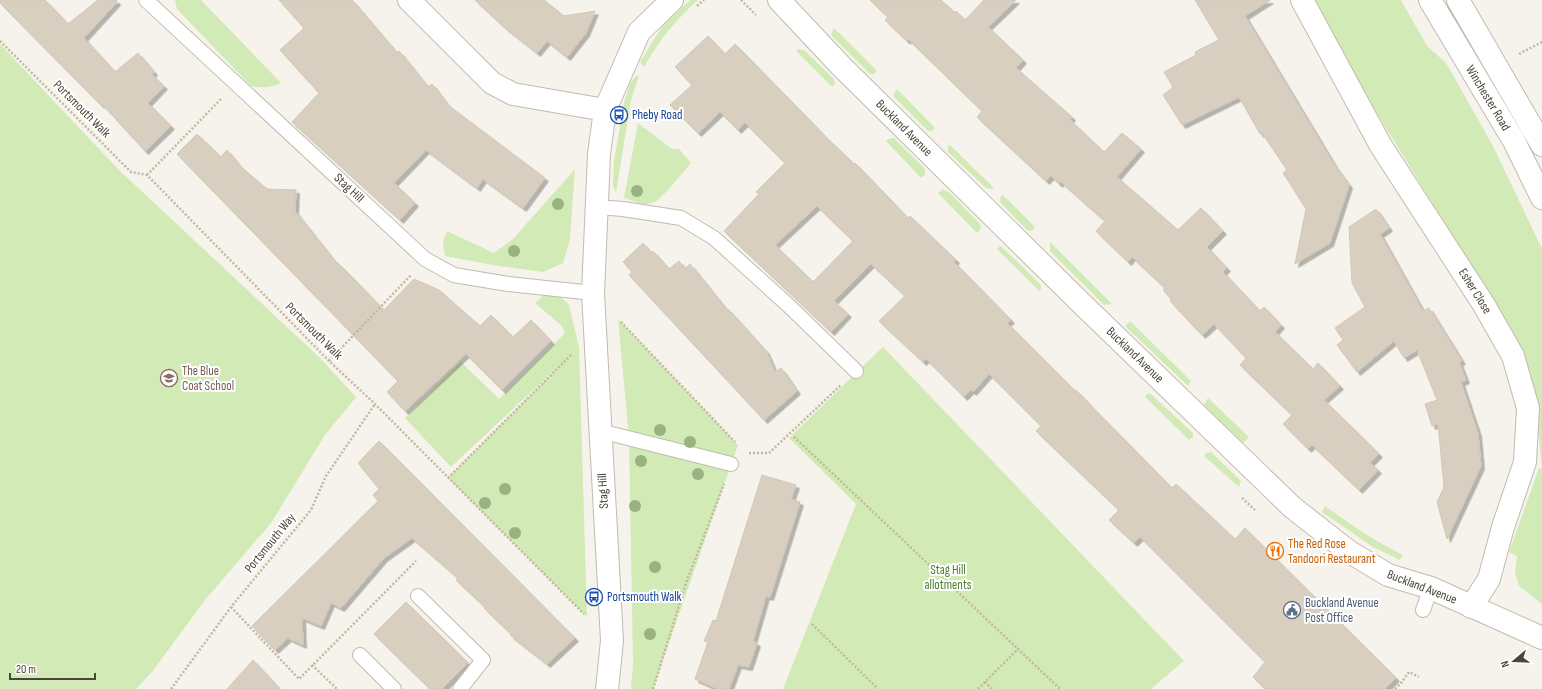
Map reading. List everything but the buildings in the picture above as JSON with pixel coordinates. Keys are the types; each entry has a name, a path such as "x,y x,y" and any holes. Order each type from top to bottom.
{"street":[{"path":"409,0 492,84 513,94 605,110"},
{"name":"Stag Hill","path":"607,689 612,641 593,293 599,154 605,110 640,32 672,0"},
{"name":"Buckland Avenue","path":"779,0 841,66 1078,300 1292,507 1348,551 1388,575 1431,588 1542,638"},
{"name":"Esher Close","path":"1302,0 1381,146 1484,305 1513,356 1528,408 1525,462 1503,527 1489,579 1471,607"},
{"name":"Winchester Road","path":"1430,0 1514,141 1542,198"},
{"name":"Winchester Road","path":"1458,0 1542,145"}],"lane":[{"name":"Stag Hill","path":"146,0 425,259 454,275 508,284 593,293"},
{"path":"597,207 623,209 681,218 714,238 788,305 856,371"},
{"path":"600,431 731,464"},
{"path":"1423,610 1431,588"},
{"path":"418,596 483,660 460,689"},
{"path":"360,655 394,689"}],"path":[{"path":"692,11 704,0"},
{"name":"Portsmouth Walk","path":"0,41 131,172 147,175 329,361 375,404 612,641"},
{"path":"147,175 227,92 238,85"},
{"path":"329,361 425,259"},
{"path":"593,293 745,453 769,454 856,371"},
{"path":"448,478 596,330"},
{"name":"Portsmouth Way","path":"172,688 231,607 311,510 326,476 375,404"},
{"path":"794,437 1060,689"},
{"path":"653,689 685,586 738,445"},
{"path":"231,607 299,678 416,561"},
{"path":"812,624 878,689"},
{"path":"978,689 1018,649"},
{"path":"312,665 337,689"},
{"path":"1395,689 1409,672 1419,677"},
{"path":"985,682 992,689"},
{"path":"1400,689 1401,683"}],"green space":[{"path":"175,0 201,0 281,83 266,87 251,86 177,9"},
{"path":"690,0 698,0 668,31 655,48 644,67 640,62 663,25"},
{"path":"1307,0 1401,0 1427,46 1446,63 1493,146 1542,249 1542,469 1534,387 1496,306"},
{"path":"834,28 877,71 874,74 870,74 831,35"},
{"name":"The Blue Coat School","path":"0,44 118,169 320,358 356,397 325,435 271,523 205,600 152,672 136,689 0,689"},
{"path":"798,49 804,50 834,79 835,84 832,87 796,51"},
{"path":"636,76 639,76 631,100 616,192 613,186 614,161 624,103 630,83"},
{"path":"897,89 935,128 932,131 928,131 894,97 894,93"},
{"path":"638,123 672,149 679,149 691,163 657,201 645,205 624,198"},
{"path":"894,138 925,169 925,175 921,178 886,141"},
{"path":"950,145 994,188 986,188 948,152 948,146"},
{"path":"575,169 570,239 563,263 543,272 498,266 445,256 443,242 447,231 494,253 513,239"},
{"path":"943,189 951,194 980,224 981,229 977,233 938,193"},
{"path":"1003,195 1035,227 1032,231 1027,230 1000,202 1001,196"},
{"path":"1050,242 1112,304 1104,305 1050,251"},
{"path":"1000,246 1041,285 1041,289 1039,291 997,249"},
{"path":"552,288 569,305 579,347 587,617 448,478 564,361 451,467 405,418 461,362 499,399 565,333 561,325 535,303"},
{"path":"618,319 738,445 653,689 631,689 633,665 629,438"},
{"path":"1130,321 1191,381 1188,386 1125,326"},
{"name":"Stag Hill allotments","path":"883,347 1184,661 1151,689 783,689 856,504 789,438"},
{"path":"1147,393 1151,394 1193,433 1193,437 1189,440 1145,397"},
{"path":"1208,398 1249,437 1243,443 1204,405"},
{"path":"1211,452 1241,481 1239,487 1204,456 1206,453"},
{"path":"1539,468 1542,469 1542,604 1519,586 1515,573 1517,556 1509,552"},
{"path":"1325,506 1363,532 1403,555 1400,560 1373,547 1322,512"}],"place":[{"name":"Pheby Road","path":"619,115"},
{"name":"The Blue Coat School","path":"169,378"},
{"name":"The Red Rose Tandoori Restaurant","path":"1275,551"},
{"name":"Portsmouth Walk","path":"594,597"},
{"name":"Buckland Avenue Post Office","path":"1292,610"}]}
